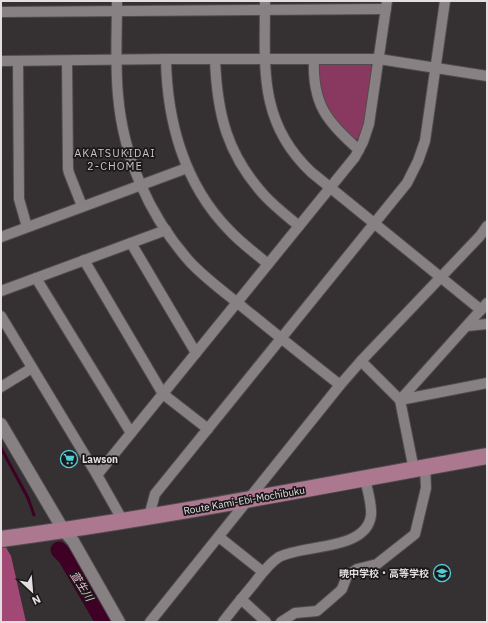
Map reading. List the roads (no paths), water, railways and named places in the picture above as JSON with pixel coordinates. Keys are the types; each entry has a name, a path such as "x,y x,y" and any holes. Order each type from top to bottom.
{"main road":[{"name":"Route Kami-Ebi-Mochibuku","path":"1,539 123,521 248,500 487,456"}],"street":[{"path":"149,516 155,494 402,192 418,161 425,141 445,1"},
{"path":"1,12 117,6 386,5 369,124 359,150 330,188 97,475"},
{"path":"117,6 118,96 124,135 128,152 151,206 166,230 196,268 237,303 340,385"},
{"path":"265,6 266,87 270,106 280,133 288,145 304,166 330,188 441,277 484,306 400,400"},
{"path":"1,61 117,59 379,59 487,76"},
{"path":"166,59 167,84 172,117 187,168 202,196 220,220 240,240 268,264"},
{"path":"215,59 218,101 222,122 229,142 253,182 276,207 299,226"},
{"path":"314,59 317,96 326,115 338,131 359,150"},
{"path":"67,60 68,169 82,206"},
{"path":"18,61 19,199 27,227"},
{"path":"1,237 187,168"},
{"path":"152,621 340,385 480,236 487,226"},
{"path":"1,291 166,230"},
{"path":"131,243 196,353"},
{"path":"84,260 163,394 208,429"},
{"path":"36,278 130,433"},
{"path":"1,316 123,521"},
{"path":"467,326 487,324"},
{"path":"280,622 295,613 317,611 339,592 347,576 357,569 377,564 415,534 426,488 419,469 400,400 361,361"},
{"path":"1,387 32,368"},
{"path":"400,400 487,383"},
{"path":"1,424 64,530 73,541 119,622"},
{"path":"223,622 263,572 278,558 287,554 343,542 356,537 363,532 367,526 371,514 365,478"},
{"path":"219,537 263,572"},
{"path":"242,599 266,622"}],"waterway":[{"path":"1,448 28,498 34,515"},
{"name":"萱生川","path":"59,550 66,557 104,622"}],"place":[{"name":"Lawson","path":"69,459"},
{"name":"暁中学校・高等学校","path":"442,573"}],"district":[{"name":"AKATSUKIDAI 2-CHOME","path":"115,159"}]}
